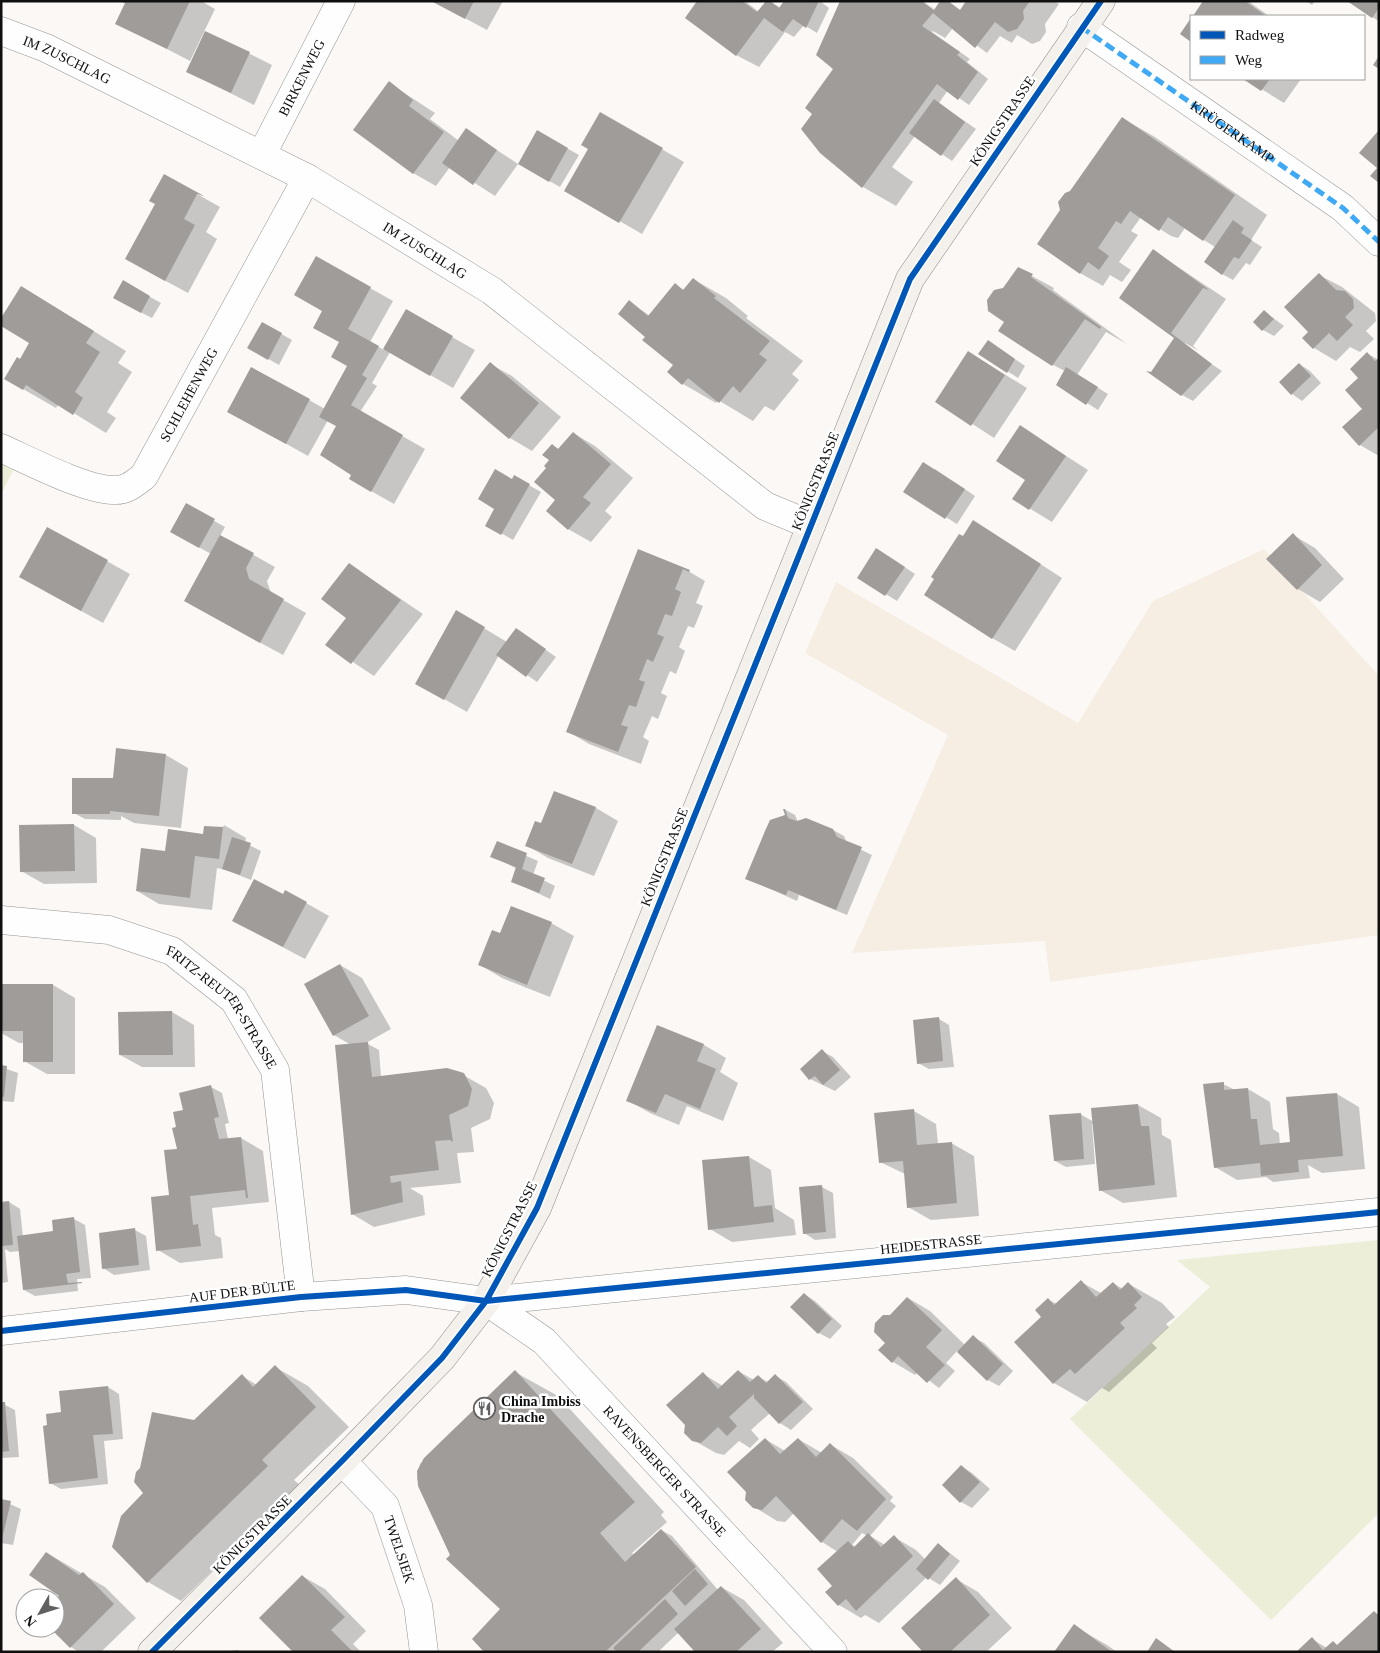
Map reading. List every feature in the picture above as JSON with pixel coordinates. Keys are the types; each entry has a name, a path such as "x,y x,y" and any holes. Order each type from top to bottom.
{"main road":[{"name":"KÖNIGSTRASSE","path":"152,1652 442,1358 486,1301 537,1208 910,279 1101,1"}],"street":[{"name":"BIRKENWEG","path":"262,154 341,1"},
{"name":"KRÜGERKAMP","path":"1082,27 1343,208 1379,242"},
{"name":"IM ZUSCHLAG","path":"1,32 46,48 307,178 492,291 765,506 811,525"},
{"name":"SCHLEHENWEG","path":"1,448 77,481 113,490 130,487 144,476 307,178"},
{"name":"FRITZ-REUTER-STRASSE","path":"1,920 109,930 172,951 234,1000 275,1070 301,1297"},
{"name":"HEIDESTRASSE","path":"486,1301 1379,1212"},
{"name":"AUF DER BÜLTE","path":"1,1331 301,1297 406,1290 486,1301"},
{"name":"RAVENSBERGER STRASSE","path":"486,1301 544,1340 832,1652"},
{"name":"TWELSIEK","path":"342,1461 385,1506 418,1605 424,1652"}],"shaded area":[{"path":"1264,549 1379,676 1379,935 1050,982 1045,941 852,953 948,735 805,653 836,582 1078,723 1153,601"}],"green space":[{"path":"1,463 14,469 1,494"},
{"path":"1379,1240 1379,1513 1271,1620 1070,1419 1210,1287 1177,1260"}],"building":[{"path":"120,1 190,1 167,49 115,24 125,3"},
{"path":"431,1 474,1 465,19"},
{"path":"697,1 742,1 757,12 766,1 770,1 779,8 784,1 819,1 806,28 793,19 783,32 764,18 736,56 685,18"},
{"path":"840,1 922,1 934,10 940,1 948,1 960,10 966,1 1030,1 1023,11 1024,19 1017,29 1008,32 995,22 975,48 933,13 922,26 960,52 957,55 978,72 958,100 937,84 862,188 820,153 801,129 812,114 805,108 833,69 816,55"},
{"path":"1203,1 1245,1 1265,15 1194,15"},
{"path":"1347,1 1379,1 1379,8 1372,18"},
{"path":"1190,19 1190,41 1180,34"},
{"path":"205,31 250,52 231,93 186,72"},
{"path":"1379,56 1379,69 1373,65"},
{"path":"1244,80 1269,80 1261,91"},
{"path":"389,81 413,100 409,106 444,132 413,174 353,130"},
{"path":"934,99 965,122 941,156 909,133"},
{"path":"600,112 663,148 619,223 564,191 588,149 581,145"},
{"path":"1122,117 1235,195 1203,241 1168,217 1159,231 1130,211 1121,224 1116,221 1098,248 1109,256 1099,270 1088,262 1080,274 1037,244 1060,210 1058,202 1065,193 1070,191"},
{"path":"466,128 497,150 473,185 442,163"},
{"path":"537,130 568,148 549,182 518,164"},
{"path":"1379,130 1379,183 1370,176 1377,168 1359,153"},
{"path":"164,174 204,196 197,194 184,219 195,225 165,281 125,259 155,204 149,201"},
{"path":"1233,220 1244,228 1241,233 1252,240 1239,259 1234,257 1222,275 1204,262"},
{"path":"1153,249 1209,290 1203,288 1171,333 1212,364 1181,396 1146,371 1151,372 1174,338 1119,298"},
{"path":"316,256 371,287 348,329 379,346 362,375 367,378 351,405 403,435 371,492 349,479 351,475 320,455 336,426 319,417 347,366 331,357 339,342 313,328 322,311 294,295"},
{"path":"1018,267 1033,274 1031,277 1101,327 1100,329 1085,319 1052,366 998,331 1004,322 988,311 987,300 994,290 1003,288"},
{"path":"1319,273 1336,290 1345,291 1353,299 1354,308 1345,317 1353,325 1337,341 1329,333 1313,349 1302,338 1308,332 1284,307"},
{"path":"693,278 716,296 714,298 770,341 759,354 767,360 740,393 733,386 719,403 688,378 682,385 667,372 673,365 642,340 645,337 618,314 629,300 648,316 675,283 683,290"},
{"path":"123,280 150,296 141,313 113,298"},
{"path":"21,286 94,331 86,343 100,352 75,392 83,398 73,415 26,385 23,390 4,379 17,357 20,359 29,343 1,326 1,318"},
{"path":"406,309 453,336 430,376 383,349"},
{"path":"1264,310 1274,319 1262,331 1253,322"},
{"path":"262,322 282,333 268,360 247,348"},
{"path":"988,340 1015,359 1007,373 978,354"},
{"path":"968,351 1005,375 971,426 935,402"},
{"path":"1367,352 1375,361 1379,358 1379,427 1359,446 1342,427 1362,409 1345,390 1358,378 1350,369"},
{"path":"490,362 539,403 509,439 460,398"},
{"path":"1299,363 1311,376 1291,395 1279,382"},
{"path":"251,367 310,399 286,444 227,412"},
{"path":"1066,367 1098,387 1086,405 1056,385"},
{"path":"1020,425 1066,456 1029,510 1012,499 1025,480 996,461"},
{"path":"573,432 611,464 583,497 591,503 568,530 546,511 555,500 534,482 546,468 544,466 549,460 542,455 552,444 558,449"},
{"path":"923,462 965,489 945,519 903,492"},
{"path":"495,469 512,479 514,475 530,484 501,535 485,526 494,509 478,499"},
{"path":"186,503 215,519 199,548 170,532"},
{"path":"973,520 1041,564 992,639 924,595 934,579 931,577 959,534 963,536"},
{"path":"47,527 108,560 81,611 19,577"},
{"path":"1293,533 1322,565 1297,590 1266,559"},
{"path":"220,535 254,553 246,568 249,579 284,599 260,643 184,601"},
{"path":"876,548 905,567 885,596 857,578"},
{"path":"638,549 690,570 689,572 683,569 675,589 681,592 672,616 665,614 657,634 664,637 653,662 647,659 639,680 645,682 636,707 629,705 621,725 628,727 618,752 566,732"},
{"path":"349,563 401,600 351,664 325,645 346,618 321,599"},
{"path":"456,610 485,627 444,700 415,684"},
{"path":"516,628 546,649 526,677 496,655"},
{"path":"116,748 166,754 159,816 110,811 110,814 72,814 72,778 113,778"},
{"path":"554,791 596,807 572,864 525,846 535,821 541,823"},
{"path":"783,809 785,809 788,818 797,821 806,818 833,829 837,837 862,847 836,910 788,890 786,895 745,879 770,820 785,815"},
{"path":"74,824 75,871 20,872 19,825"},
{"path":"204,826 223,827 219,859 195,856 190,898 136,891 141,848 165,851 168,829 203,834"},
{"path":"232,837 251,843 240,875 222,869"},
{"path":"497,841 527,853 522,869 545,878 539,893 511,882 516,867 490,857"},
{"path":"254,879 283,894 285,890 307,902 283,947 232,921"},
{"path":"511,906 552,922 527,985 478,965 492,930 500,933"},
{"path":"340,964 369,1016 333,1036 304,984"},
{"path":"1,984 53,984 53,1062 23,1062 23,1031 1,1031"},
{"path":"172,1011 173,1055 119,1055 118,1012"},
{"path":"939,1017 943,1061 917,1064 913,1020"},
{"path":"657,1025 704,1044 697,1061 716,1069 700,1109 665,1094 656,1113 626,1101"},
{"path":"368,1042 372,1077 447,1068 464,1073 472,1089 468,1106 449,1115 453,1142 450,1140 435,1141 439,1170 390,1176 391,1183 401,1181 403,1202 351,1215 335,1045"},
{"path":"822,1049 840,1070 823,1085 815,1076 809,1080 800,1069"},
{"path":"1,1065 7,1066 4,1097 1,1096"},
{"path":"1224,1082 1224,1090 1248,1088 1251,1119 1257,1119 1260,1145 1290,1142 1286,1097 1337,1093 1343,1156 1298,1160 1299,1172 1261,1176 1260,1163 1214,1168 1203,1084"},
{"path":"211,1085 219,1117 214,1118 219,1139 241,1137 248,1198 246,1198 245,1190 190,1196 193,1225 198,1224 201,1246 156,1251 151,1197 169,1195 164,1150 177,1149 172,1128 176,1127 173,1112 183,1110 179,1093"},
{"path":"1138,1104 1141,1126 1149,1126 1155,1185 1099,1191 1091,1108"},
{"path":"914,1109 917,1145 952,1142 957,1203 907,1208 903,1161 879,1163 874,1113"},
{"path":"1081,1113 1084,1159 1054,1161 1049,1115"},
{"path":"749,1156 754,1207 772,1205 774,1222 708,1230 702,1160"},
{"path":"822,1185 826,1232 803,1234 799,1187"},
{"path":"9,1201 13,1245 1,1246 1,1202"},
{"path":"74,1217 80,1272 66,1274 68,1283 82,1283 23,1290 17,1236 53,1231 52,1220"},
{"path":"135,1228 139,1265 102,1269 99,1233"},
{"path":"1081,1280 1096,1297 1113,1282 1120,1290 1128,1282 1142,1297 1134,1305 1137,1308 1120,1323 1125,1328 1075,1374 1070,1369 1053,1384 1014,1342 1041,1317 1035,1310 1048,1298 1054,1305"},
{"path":"804,1293 832,1319 818,1334 790,1307"},
{"path":"907,1297 942,1330 926,1347 945,1365 927,1383 898,1356 892,1363 878,1350 885,1343 874,1332 875,1323 883,1315 890,1315"},
{"path":"973,1335 1003,1364 987,1381 957,1352"},
{"path":"275,1365 316,1407 262,1460 268,1466 147,1583 112,1547 121,1516 143,1493 134,1482 136,1472 140,1468 152,1412 194,1420 242,1374 253,1387"},
{"path":"515,1370 635,1502 600,1533 625,1562 661,1529 696,1567 605,1652 484,1652 472,1639 500,1609 446,1559 450,1555 418,1486 417,1471 424,1458"},
{"path":"738,1370 750,1382 758,1375 766,1383 775,1374 803,1402 779,1424 754,1398 754,1394 729,1417 737,1426 727,1436 718,1427 701,1443 692,1441 684,1433 685,1425 666,1405 703,1372 718,1389"},
{"path":"108,1386 113,1434 93,1435 98,1478 49,1484 43,1426 47,1425 46,1414 61,1412 59,1391"},
{"path":"1,1402 5,1402 9,1451 1,1452"},
{"path":"765,1438 780,1454 798,1438 816,1457 830,1443 886,1499 857,1531 842,1519 821,1543 776,1496 762,1510 753,1508 745,1500 746,1492 727,1472"},
{"path":"961,1465 980,1482 960,1503 942,1485"},
{"path":"1,1499 11,1501 2,1539 1,1539"},
{"path":"868,1533 881,1547 894,1535 913,1556 856,1611 846,1599 838,1606 825,1592 832,1586 817,1569 848,1541 854,1547"},
{"path":"938,1543 950,1554 928,1580 916,1569"},
{"path":"46,1552 79,1575 83,1572 114,1604 70,1648 60,1638 65,1638 65,1588 48,1588 29,1575"},
{"path":"695,1569 708,1584 685,1606 672,1591"},
{"path":"302,1575 345,1617 331,1630 353,1652 293,1652 259,1618"},
{"path":"956,1577 990,1615 950,1652 923,1652 901,1628"},
{"path":"721,1586 761,1629 736,1652 695,1652 674,1629"},
{"path":"665,1599 678,1614 638,1652 617,1652 613,1648"},
{"path":"1374,1611 1379,1616 1379,1652 1296,1652 1312,1637 1323,1650 1333,1641 1337,1645"},
{"path":"1074,1624 1112,1652 1054,1652"},
{"path":"1156,1638 1175,1652 1147,1652"}],"marked path":[{"path":"1081,27 1343,208 1379,242"}],"cycle path":[{"path":"152,1652 442,1358 486,1301 537,1208 910,279 1101,1"},
{"path":"1,1331 301,1297 406,1290 486,1301 1379,1212"}],"place":[{"name":"China Imbiss Drache","path":"485,1409"}]}
